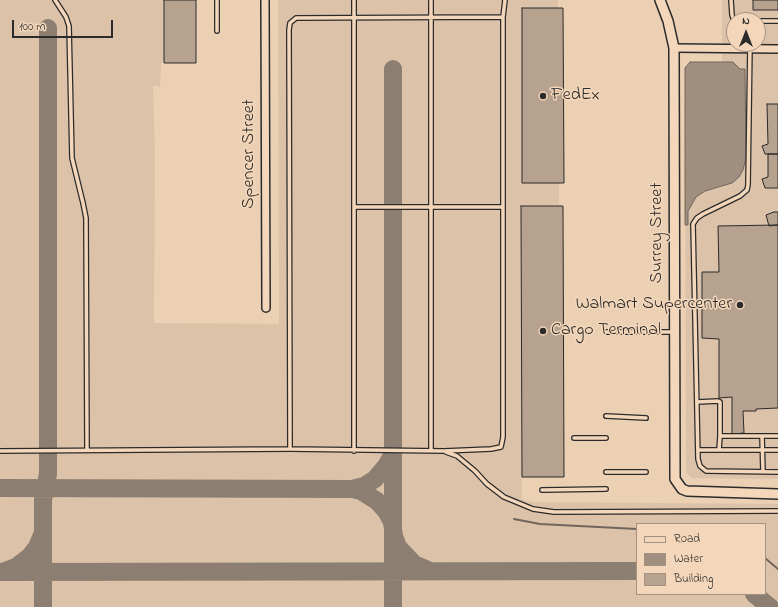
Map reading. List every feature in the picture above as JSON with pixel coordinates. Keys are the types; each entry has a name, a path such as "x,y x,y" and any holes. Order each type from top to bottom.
{"street":[{"name":"Spencer Street","path":"265,0 266,308"},
{"name":"Surrey Street","path":"660,0 668,21 674,48 675,479 682,489 693,492 778,494"},
{"path":"674,48 726,47"},
{"path":"766,48 778,49"}],"lane":[{"path":"55,0 66,17 68,26 72,158 86,218 87,450"},
{"path":"217,0 218,31"},
{"path":"354,0 354,451"},
{"path":"431,0 431,451"},
{"path":"0,451 290,449 444,451 497,449 502,444 503,17 505,0"},
{"path":"731,0 732,12"},
{"path":"290,449 289,26 296,18 503,17"},
{"path":"766,22 778,21"},
{"path":"750,52 747,190 740,196 703,214 697,218 693,224 698,459 700,466 706,471 778,472"},
{"path":"354,207 503,207"},
{"path":"606,332 674,332"},
{"path":"697,402 718,400 720,402 719,450"},
{"path":"606,416 646,418"},
{"path":"720,436 778,436"},
{"path":"762,436 763,472"},
{"path":"574,438 606,438"},
{"path":"698,450 778,450"},
{"path":"444,451 457,456 475,471 487,484 504,497 532,509 554,512 778,511"},
{"path":"606,472 646,472"},
{"path":"542,490 606,489"}],"shaded area":[{"path":"0,0 164,0 164,62 161,63 160,87 153,85 155,152 154,323 279,324 278,0 558,0 559,206 522,206 522,499 533,502 778,504 778,607 0,607"},
{"path":"722,0 778,0 778,479 692,478 686,473 685,68 690,62 722,62"}],"water":[{"path":"690,62 733,62 740,69 745,69 746,158 743,170 739,177 732,183 705,191 696,197 688,211 688,225 685,225 685,68"}],"building":[{"path":"164,0 196,0 196,63 164,63"},
{"path":"753,0 778,0 778,10 753,10"},
{"name":"FedEx","path":"522,8 563,8 564,183 522,183"},
{"path":"767,104 778,104 778,154 765,154 762,146 768,144"},
{"path":"768,154 778,154 778,188 765,188 762,179 768,177"},
{"name":"Cargo Terminal","path":"521,206 563,206 564,477 522,477"},
{"path":"778,212 778,225 769,226 766,215"},
{"name":"Walmart Supercenter","path":"778,225 778,408 743,411 744,433 732,434 732,397 719,398 719,339 702,338 702,272 719,272 718,226"}],"waterway":[{"path":"514,519 540,524 636,529"},
{"path":"766,559 778,569"}],"taxiway":[{"path":"43,607 43,500 48,474 48,28"},
{"path":"393,69 393,607"},
{"path":"352,489 364,486 375,479 386,466 393,454"},
{"path":"0,488 352,489 361,491 377,501 386,511 392,522 394,536 398,547 414,564 428,570"},
{"path":"5,571 16,567 30,556 37,547 42,535"},
{"path":"0,572 636,571"},
{"path":"755,595 770,607"}],"place":[{"name":"FedEx","path":"543,96"},
{"name":"Walmart Supercenter","path":"740,305"},
{"name":"Cargo Terminal","path":"543,331"}]}
